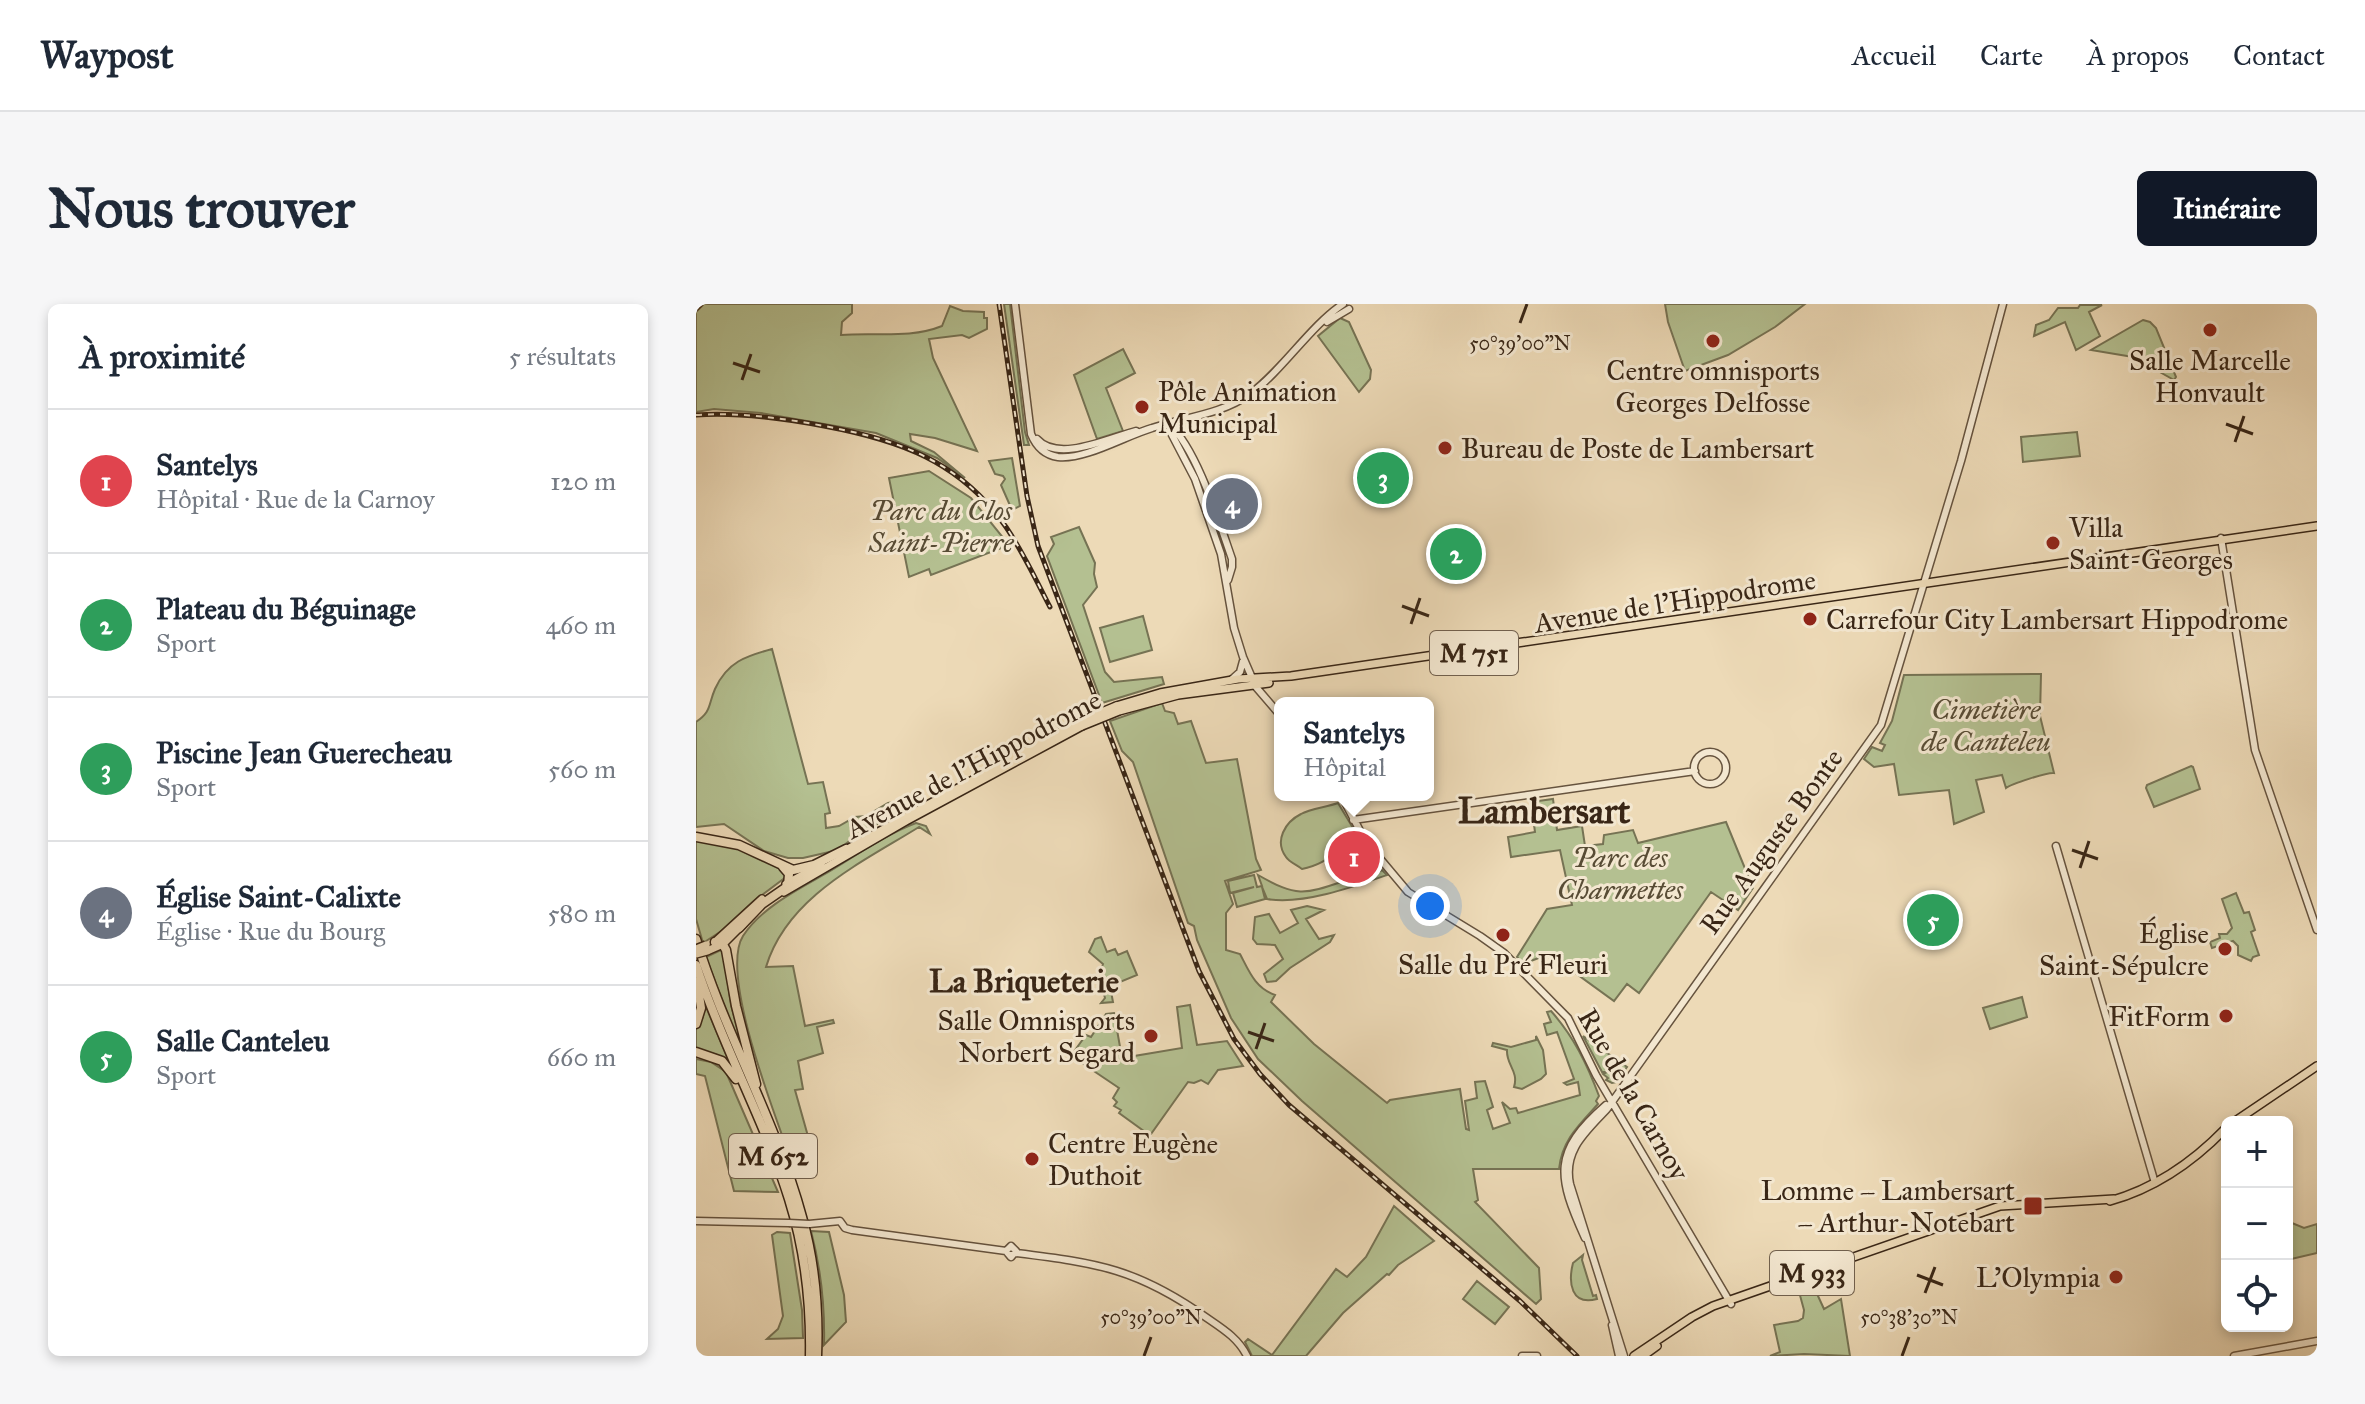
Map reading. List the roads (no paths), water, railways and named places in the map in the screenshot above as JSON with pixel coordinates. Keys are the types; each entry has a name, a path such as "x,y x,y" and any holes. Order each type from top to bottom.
{"highway":[{"path":"696,837 735,843 793,870 805,868 846,849"},
{"path":"739,928 753,911 790,883 789,874 783,867"},
{"name":"M 652","path":"696,939 715,998 790,1177 816,1287 817,1356"},
{"path":"716,944 729,965 742,1033 764,1115"},
{"name":"M 652","path":"696,965 788,1196 800,1242 810,1302 810,1356"},
{"path":"696,980 701,1004 696,1024"},
{"path":"696,1052 715,1057 728,1067 764,1135"}],"main road":[{"name":"Avenue de l'Hippodrome","path":"1117,709 1253,681 2272,535 2317,526"},
{"name":"Avenue de l'Hippodrome","path":"716,944 757,903 846,849 1080,724 1171,691 1229,681 1253,681"},
{"name":"Avenue de l'Hippodrome","path":"696,951 716,944 769,901 829,865 1080,724"},
{"path":"2243,1116 2317,1066"},
{"name":"M 933","path":"1634,1356 1643,1353 1692,1317 1982,1212 2009,1205 2114,1199 2155,1183 2221,1132"}],"street":[{"path":"1015,304 1031,425 1040,443 1065,457 1148,429 1207,415 1247,396 1317,328 1346,307"},
{"name":"Rue Auguste Bonte","path":"1622,1356 1621,1340 1572,1190 1568,1169 1577,1142 1612,1100 1880,728 1978,402 2003,304"},
{"path":"1169,424 1202,487 1222,557 1234,628 1243,657 1253,681 1274,707"},
{"path":"2222,540 2254,743 2317,930"},
{"path":"1229,681 1240,672 1243,657"},
{"path":"1708,753 1719,755 1726,766 1724,777 1712,784 1701,781 1695,771 1697,760 1708,753"},
{"path":"1353,820 1695,771"},
{"name":"Rue de la Carnoy","path":"1344,801 1371,849 1408,892 1504,953 1565,1015 1729,1302"},
{"path":"2056,846 2155,1183"},
{"name":"Rue Auguste Bonte","path":"1612,1100 1572,1139 1563,1172 1622,1356"},
{"path":"696,1221 809,1224 840,1221 845,1228 852,1230 1006,1251 1011,1246 1016,1253 1098,1265 1138,1277 1173,1294 1240,1343 1247,1356"},
{"path":"1621,1340 1632,1350 1643,1353"},
{"path":"2234,1356 2317,1341"},
{"path":"1522,1356 1537,1356"}],"railway":[{"path":"696,309 701,304"},
{"path":"999,304 1027,496 1038,546 1199,971 1234,1039 1260,1074 1289,1105 1520,1301 1577,1356"},
{"path":"696,415 744,415 808,423 878,438 926,457 969,485 988,504 1018,546 1050,607"}],"place":[{"name":"Salle Marcelle Honvault","path":"2210,330"},
{"name":"Centre omnisports Georges Delfosse","path":"1713,341"},
{"name":"Pôle Animation Municipal","path":"1142,407"},
{"name":"Bureau de Poste de Lambersart","path":"1445,448"},
{"name":"Piscine Jean Guerecheau","path":"1383,478"},
{"name":"Église Saint-Calixte","path":"1232,504"},
{"name":"Villa Saint-Georges","path":"2053,543"},
{"name":"Plateau du Béguinage","path":"1456,554"},
{"name":"Carrefour City Lambersart Hippodrome","path":"1810,619"},
{"name":"Santelys","path":"1354,857"},
{"name":"Salle Canteleu","path":"1933,920"},
{"name":"Salle du Pré Fleuri","path":"1503,935"},
{"name":"Église Saint-Sépulcre","path":"2225,949"},
{"name":"FitForm","path":"2226,1016"},
{"name":"Salle Omnisports Norbert Segard","path":"1151,1036"},
{"name":"Centre Eugène Duthoit","path":"1032,1159"},
{"name":"Lomme – Lambersart – Arthur-Notebart","path":"2033,1206"},
{"name":"L'Olympia","path":"2116,1277"}],"district":[{"name":"Lambersart","path":"1544,810"},
{"name":"La Briqueterie","path":"1024,981"}],"park label":[{"name":"Parc du Clos Saint-Pierre","path":"941,526"},
{"name":"Cimetière de Canteleu","path":"1986,725"},
{"name":"Parc des Charmettes","path":"1620,873"}]}
